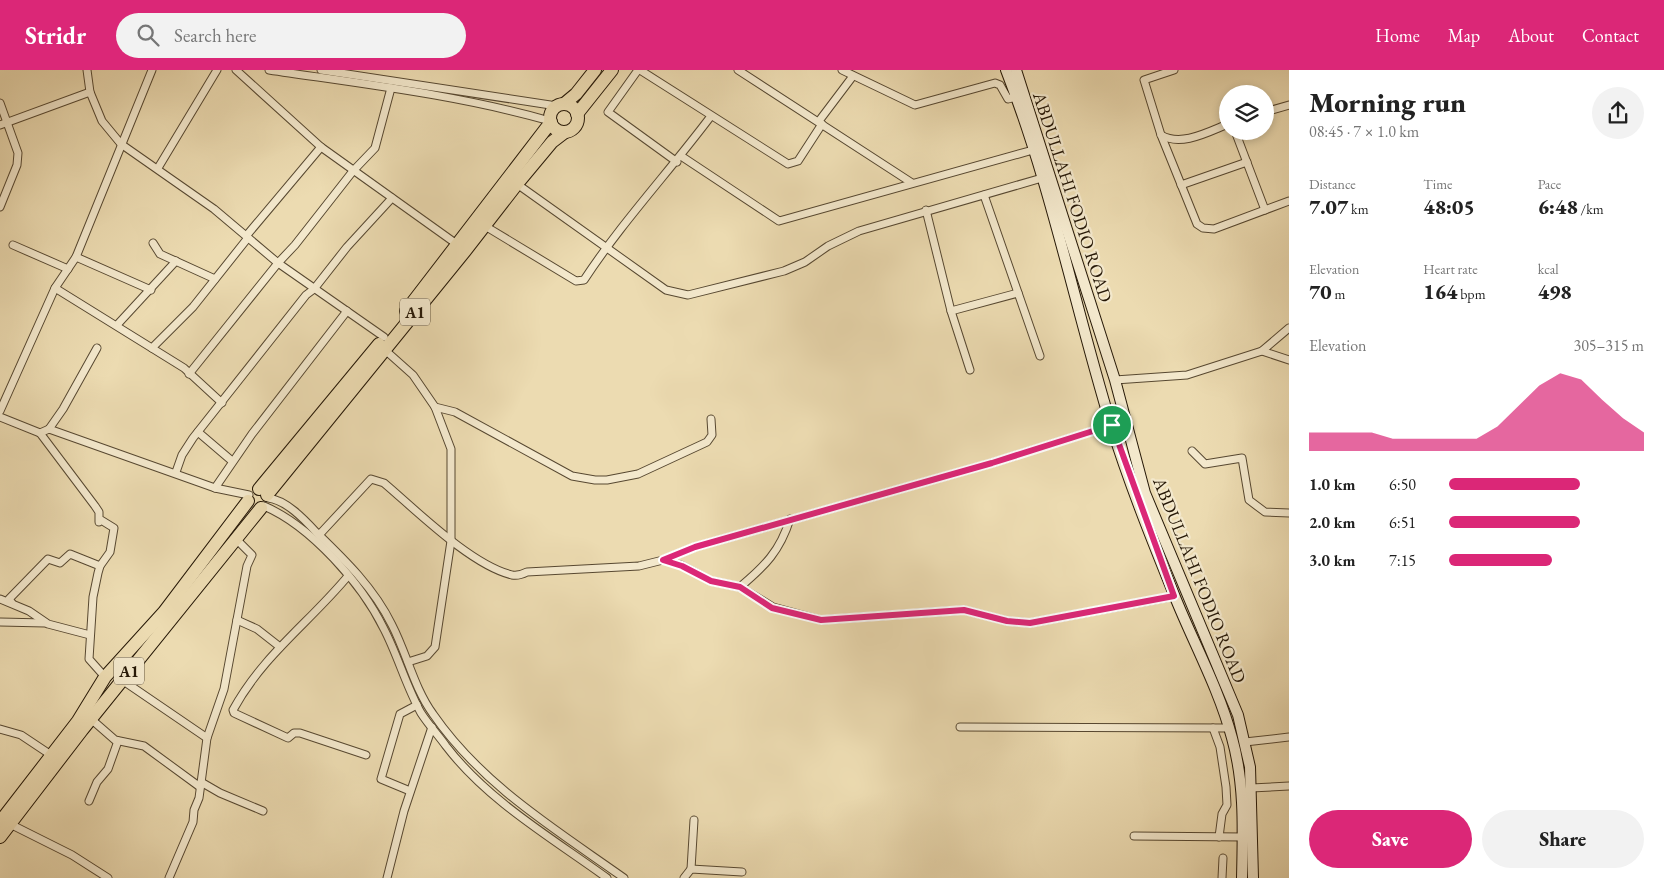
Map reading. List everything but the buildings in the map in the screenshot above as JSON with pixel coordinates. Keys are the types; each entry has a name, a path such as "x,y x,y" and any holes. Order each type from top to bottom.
{"highway":[{"path":"594,70 576,94 551,112 550,122 556,129 565,132 576,124 578,114 612,70"},
{"path":"560,105 572,107 578,114"},
{"name":"A1","path":"385,344 550,122"},
{"name":"A1","path":"0,837 4,819 78,721 105,677 164,612 259,499 552,142 565,132"},
{"name":"A1","path":"4,819 122,680 234,538 259,499"}],"main road":[{"name":"ABDULLAHI FODIO ROAD","path":"1006,70 1042,178 1112,425 1174,596 1220,701 1228,728 1239,772 1243,806 1242,878"},
{"name":"ABDULLAHI FODIO ROAD","path":"1016,70 1115,380 1145,493 1238,715 1245,742 1251,788 1253,878"}],"street":[{"path":"87,70 90,92 102,121 121,144 158,168 247,235 278,263 347,311 385,344 408,370 435,407 451,449 452,541 436,647 427,656 408,662"},
{"path":"0,426 1,415 55,288 68,270 76,254 152,70"},
{"path":"158,168 217,70"},
{"path":"236,70 321,147 353,172 458,245"},
{"path":"269,70 392,88 528,114 550,122"},
{"path":"321,70 361,73 560,105"},
{"path":"853,76 820,123 798,161 788,164 639,70 608,112 679,159 780,221 1033,150"},
{"path":"738,70 747,72 820,123 912,183"},
{"path":"842,70 915,105 996,83 1000,85 1008,99 1016,97"},
{"path":"1174,70 1144,80 1161,135 1195,221 1206,229 1214,229 1289,200"},
{"path":"190,374 278,263 296,245 353,172 375,148 392,88"},
{"path":"4,123 90,92"},
{"path":"0,103 4,123 18,153 17,165 0,207"},
{"path":"1274,110 1289,106"},
{"path":"76,254 134,110"},
{"path":"484,226 576,281 584,280 606,247 679,159 711,116"},
{"path":"1161,135 1177,140 1219,127"},
{"path":"1238,140 1265,210"},
{"path":"152,348 192,307 247,240 247,235 321,147"},
{"path":"1180,185 1247,162"},
{"path":"517,184 666,290 688,295 795,268 840,239 859,230 1042,178"},
{"path":"984,195 1040,356"},
{"path":"176,472 182,455 198,432 298,305 392,198"},
{"path":"926,210 951,311 970,370"},
{"path":"153,243 160,254 215,279"},
{"path":"13,245 68,270"},
{"path":"76,254 152,290"},
{"path":"117,325 152,290 176,262"},
{"path":"55,288 117,325 190,374 222,403"},
{"path":"951,311 1018,293"},
{"path":"215,488 232,461 347,311"},
{"path":"1115,380 1187,376 1262,351 1289,328"},
{"path":"40,433 49,429 63,409 97,348"},
{"path":"1262,351 1289,360"},
{"path":"435,407 455,412 572,476 595,480 638,474 707,442 712,435 711,419"},
{"path":"1,415 40,433 99,512 99,522 102,520 114,528 110,552 100,566 93,597 88,659 105,677"},
{"path":"319,535 371,479 376,479 384,483 452,541 493,567 514,576 527,572 639,566 663,560 695,547 992,463 1112,425"},
{"path":"49,429 176,472 215,488 280,502 319,535 353,568 369,588 389,619 432,713 454,742 482,773 518,802 624,878"},
{"path":"198,432 232,461"},
{"path":"1192,451 1205,464 1242,458 1248,500 1265,512 1289,513"},
{"path":"259,499 299,528 348,576 379,618 417,705 457,759 486,788 607,878"},
{"path":"740,587 766,566 784,538 790,520"},
{"path":"169,878 193,822 207,738 224,689 248,562 252,555 234,538"},
{"path":"12,603 9,599 48,558 60,563 70,554 100,566"},
{"path":"663,560 682,566 711,581 740,587 772,608 821,620 964,610 1007,621 1030,623 1174,596"},
{"path":"348,576 329,599 311,614 268,658 246,686 233,710 234,713 288,738 294,733 300,733 366,756"},
{"path":"0,599 29,611 45,623"},
{"path":"237,620 257,629 280,647"},
{"path":"0,622 45,623 90,635"},
{"path":"122,680 207,738"},
{"path":"410,791 381,779 400,714 417,705"},
{"path":"90,719 110,737 118,741 144,746 200,784 263,811"},
{"path":"387,878 410,791 432,727"},
{"path":"960,727 1228,728"},
{"path":"1213,728 1220,747 1226,787 1227,805 1222,814 1220,837"},
{"path":"0,729 21,735 51,755"},
{"path":"1245,742 1289,738"},
{"path":"89,801 97,782 108,769 118,741"},
{"path":"1251,788 1289,786"},
{"path":"4,819 72,855 108,878"},
{"path":"684,878 691,869 694,820"},
{"path":"1134,836 1243,837"},
{"path":"1222,878 1223,858"},
{"path":"691,869 742,872"}],"route":[{"path":"1112,425 1174,596 1030,623 1007,621 964,610 821,620 772,608 740,587 711,581 696,572 663,560 695,547 992,463 1112,425"}]}
